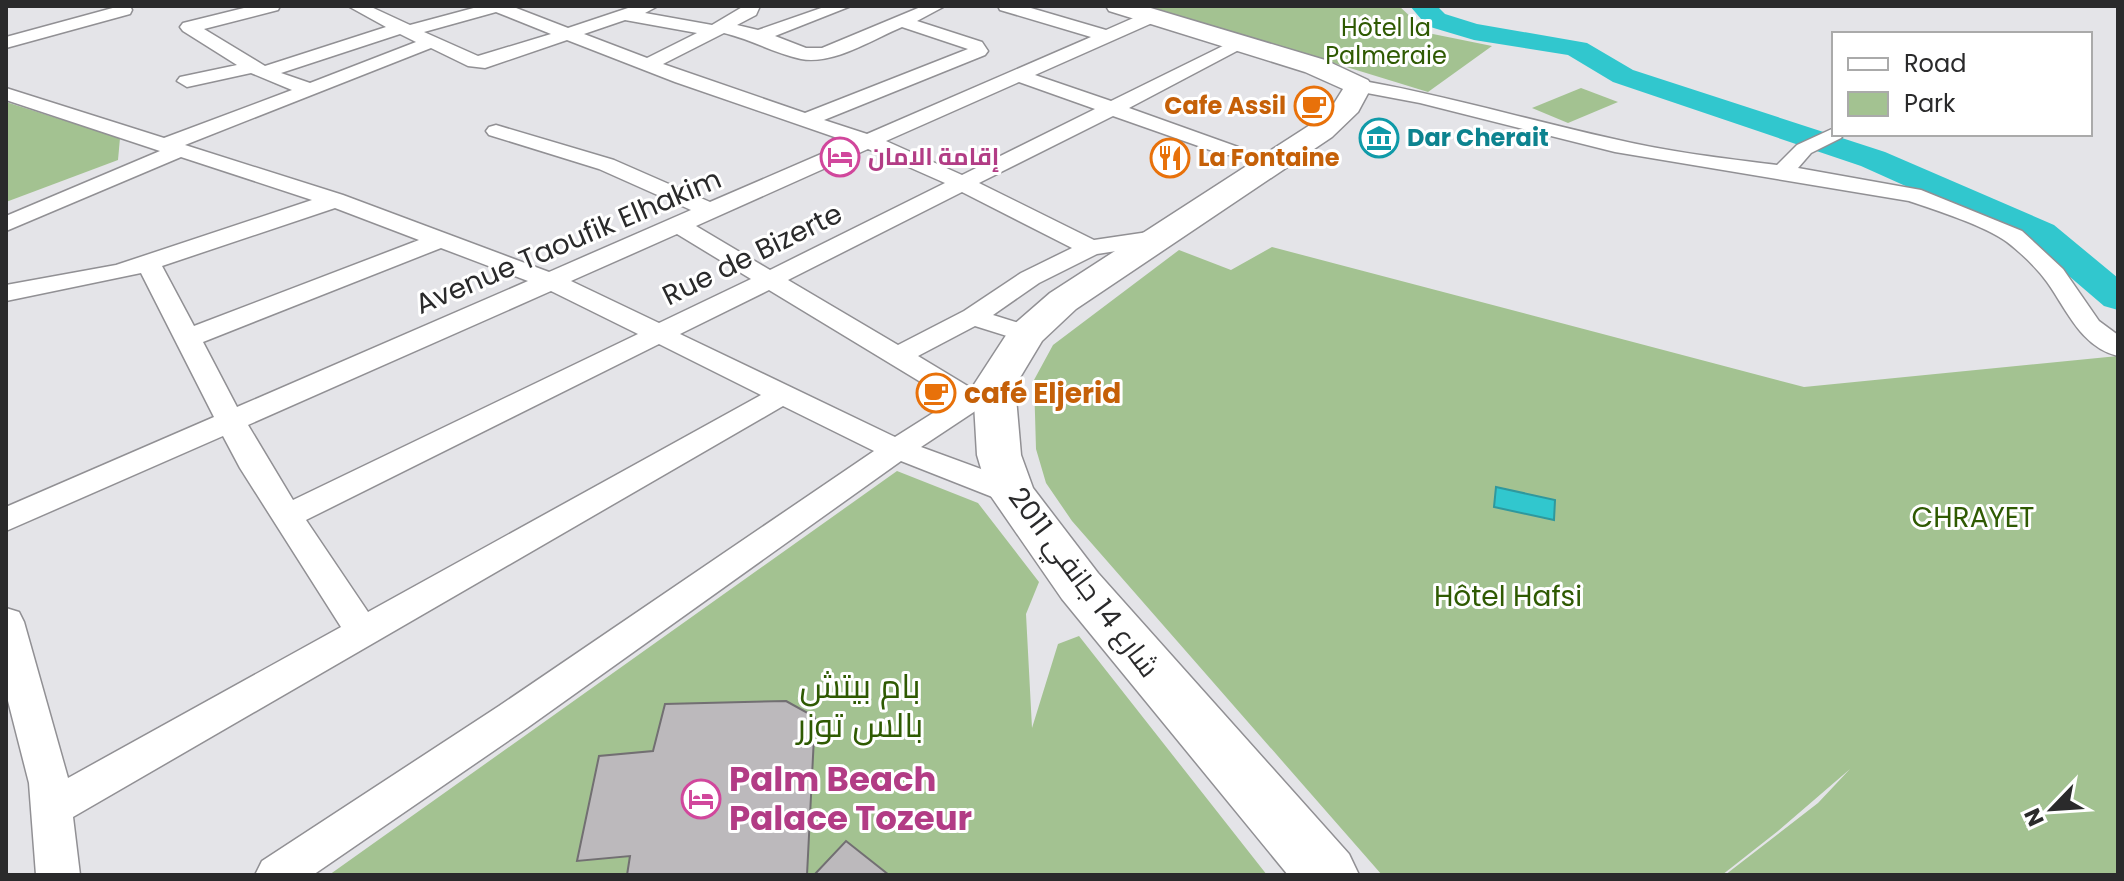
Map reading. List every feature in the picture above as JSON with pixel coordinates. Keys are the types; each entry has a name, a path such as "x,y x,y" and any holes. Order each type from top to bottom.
{"main road":[{"path":"982,393 1026,334 1093,279 1330,124 1354,100 1358,86 1330,72 1243,43 1126,19"},
{"name":"شارع 14 جانفي 2011","path":"982,393 1011,492 1080,586 1327,875"}],"street":[{"path":"55,6 79,23"},
{"path":"272,6 189,27 259,70 310,90"},
{"path":"356,6 481,63 650,6"},
{"path":"648,65 750,11 752,6"},
{"path":"759,36 843,6"},
{"path":"625,15 759,36 799,53 817,54 836,50 937,6"},
{"path":"1006,6 1126,19"},
{"path":"187,81 259,70 407,28 499,7 648,65 870,142 962,183 1091,248"},
{"path":"6,43 124,10"},
{"name":"Avenue Taoufik Elhakim","path":"6,520 1021,76 1126,19"},
{"path":"808,119 979,51 976,46 901,21"},
{"path":"6,224 172,147 431,42"},
{"name":"Rue de Bizerte","path":"287,516 1243,43"},
{"path":"1021,76 1231,151"},
{"path":"1358,86 1421,97 1615,146 1913,195 1975,217 2014,236 2054,274 2089,327 2118,348"},
{"path":"6,94 335,200 551,281 884,444 1011,492"},
{"path":"496,131 587,155 649,179 713,212"},
{"path":"1782,172 1804,149 1832,134"},
{"path":"6,293 121,272 335,200"},
{"path":"678,225 898,356 982,393"},
{"path":"898,356 973,317 1030,278 1091,248 1155,238"},
{"path":"188,338 442,239"},
{"path":"148,263 255,468 363,632"},
{"path":"973,317 1026,334"},
{"path":"277,875 513,717 982,393"},
{"path":"51,808 782,395"},
{"path":"8,641 49,783 58,875"}],"green space":[{"name":"Hôtel la Palmeraie","path":"1148,6 1399,6 1428,33 1492,46 1428,92"},
{"path":"1581,88 1618,102 1568,123 1532,108"},
{"path":"6,102 120,138 118,160 6,202"},
{"name":"Hôtel Hafsi","path":"1272,247 1804,387 2118,356 2118,875 1725,875 1818,803 1850,769 1722,875 1382,875 1072,521 1046,483 1036,449 1034,380 1053,345 1179,250 1231,270"},
{"name":"بام بيتش بالس توزر","path":"897,471 978,503 1039,582 1026,614 1032,728 1058,644 1079,636 1267,875 329,875"}],"water":[{"path":"1496,487 1555,500 1554,520 1494,507"}],"building":[{"name":"Palm Beach Palace Tozeur","path":"786,701 815,717 807,875 627,875 630,856 577,861 599,756 653,751 665,704"},
{"path":"846,841 889,875 814,875"}],"waterway":[{"path":"1423,6 1436,20 1474,32 1577,49 1623,76 1873,159 2041,233 2118,298"}],"place":[{"name":"Cafe Assil","path":"1314,106"},
{"name":"Dar Cherait","path":"1379,138"},
{"name":"إقامة الامان","path":"840,157"},
{"name":"La Fontaine","path":"1170,158"},
{"name":"café Eljerid","path":"936,393"},
{"name":"Palm Beach Palace Tozeur","path":"701,799"}],"park label":[{"name":"CHRAYET","path":"1973,517"}]}
